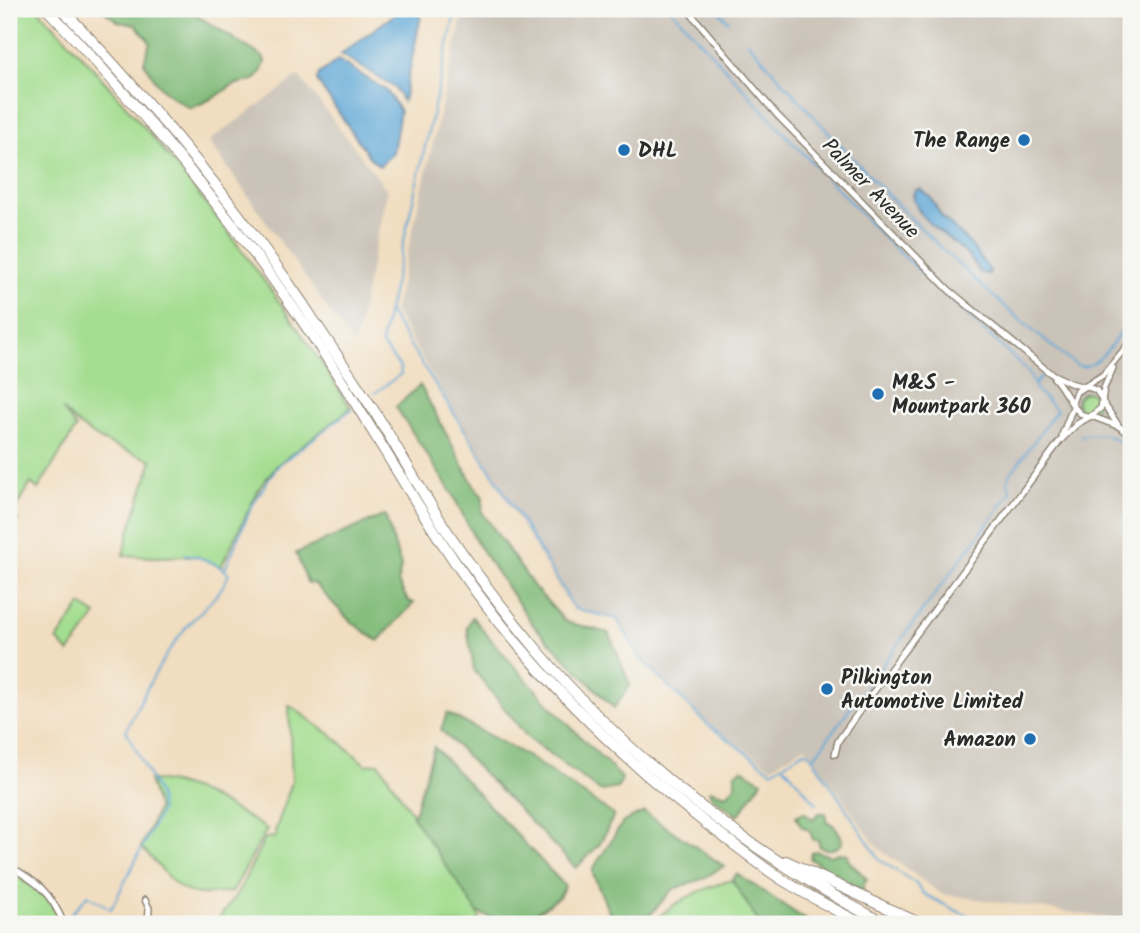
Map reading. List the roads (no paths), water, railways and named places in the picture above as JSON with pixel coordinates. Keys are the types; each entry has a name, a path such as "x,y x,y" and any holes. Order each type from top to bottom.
{"highway":[{"path":"47,9 151,124 254,253 367,421 440,540 531,659 578,710 641,771 698,818 783,881 849,924"},
{"path":"62,9 159,117 262,247 376,414 447,531 494,598 583,701 646,762 703,809 806,881 884,924"},
{"path":"760,849 921,924"},
{"path":"783,881 862,924"}],"street":[{"name":"Palmer Avenue","path":"687,9 778,115 883,224 949,290 1050,373"},
{"path":"835,754 838,741 863,706 1060,441 1077,424 1100,411 1105,384 1131,341"},
{"path":"1060,441 1076,392 1096,381 1116,362"},
{"path":"1050,373 1096,390 1120,427 1131,436"},
{"path":"1050,373 1079,415 1120,427"},
{"path":"9,866 24,874 47,893 56,904 64,924"},
{"path":"145,900 149,908 148,924"}],"water":[{"path":"402,9 411,9 421,16 403,102 395,88 341,54"},
{"path":"338,60 386,90 400,111 393,152 380,166 370,158 317,81 319,74"},
{"path":"920,189 930,197 942,217 970,244 990,271 989,274 979,272 964,251 924,217 913,195"}],"waterway":[{"path":"456,9 388,311 500,485 575,609 617,619 641,659 708,725 772,771 804,751 810,754 880,860 915,883 924,894 968,916 1006,924"},
{"path":"671,9 888,242 1028,371 1037,391 1057,410 1009,476 1007,481 1011,492 814,757"},
{"path":"717,9 728,21"},
{"path":"747,41 863,170 945,252 1031,329 1076,365 1092,364 1100,358 1131,316"},
{"path":"375,393 401,374 400,367 381,344 388,311"},
{"path":"1126,364 1128,367 1125,391 1131,405"},
{"path":"1035,384 1042,376"},
{"path":"225,569 251,508 280,464 352,409"},
{"path":"1081,436 1108,436 1131,449"},
{"path":"70,915 88,895 111,909 161,810 158,793 126,730 167,654 184,630 221,590 229,574 208,561 185,554"},
{"path":"784,766 817,804"},
{"path":"966,924 968,917"}],"place":[{"name":"The Range","path":"1024,140"},
{"name":"DHL","path":"624,150"},
{"name":"M&S - Mountpark 360","path":"878,394"},
{"name":"Pilkington Automotive Limited","path":"827,689"},
{"name":"Amazon","path":"1030,739"}]}
